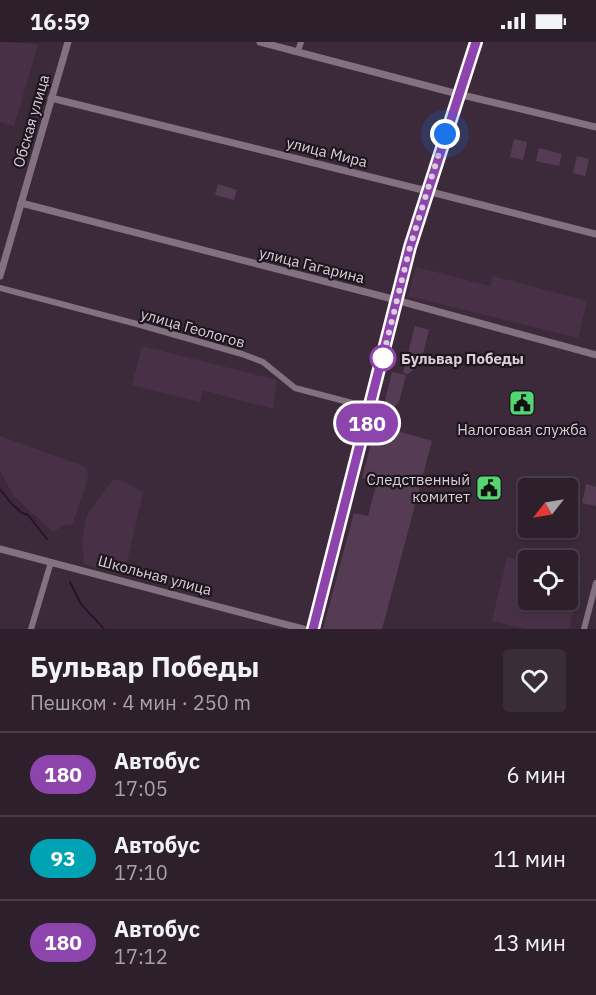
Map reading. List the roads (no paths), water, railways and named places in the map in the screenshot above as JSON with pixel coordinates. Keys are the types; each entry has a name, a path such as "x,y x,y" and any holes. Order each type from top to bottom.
{"main road":[{"path":"313,629 427,191 476,42"}],"street":[{"name":"Обская улица","path":"0,276 68,42"},
{"path":"260,42 458,94 596,127"},
{"path":"298,51 301,42"},
{"name":"улица Мира","path":"51,98 596,234"},
{"name":"улица Гагарина","path":"21,203 397,300 596,355"},
{"name":"улица Геологов","path":"0,288 242,354 263,362 295,388 371,408"},
{"name":"Школьная улица","path":"0,549 303,629"},
{"path":"31,629 51,562"},
{"path":"584,629 596,583"}],"waterway":[{"path":"0,489 11,503 22,513 28,515 47,539"},
{"path":"70,582 81,604 104,629"}],"place":[{"name":"Бульвар Победы","path":"383,358"},
{"name":"Налоговая служба","path":"522,403"},
{"name":"Следственный комитет","path":"489,488"}]}
